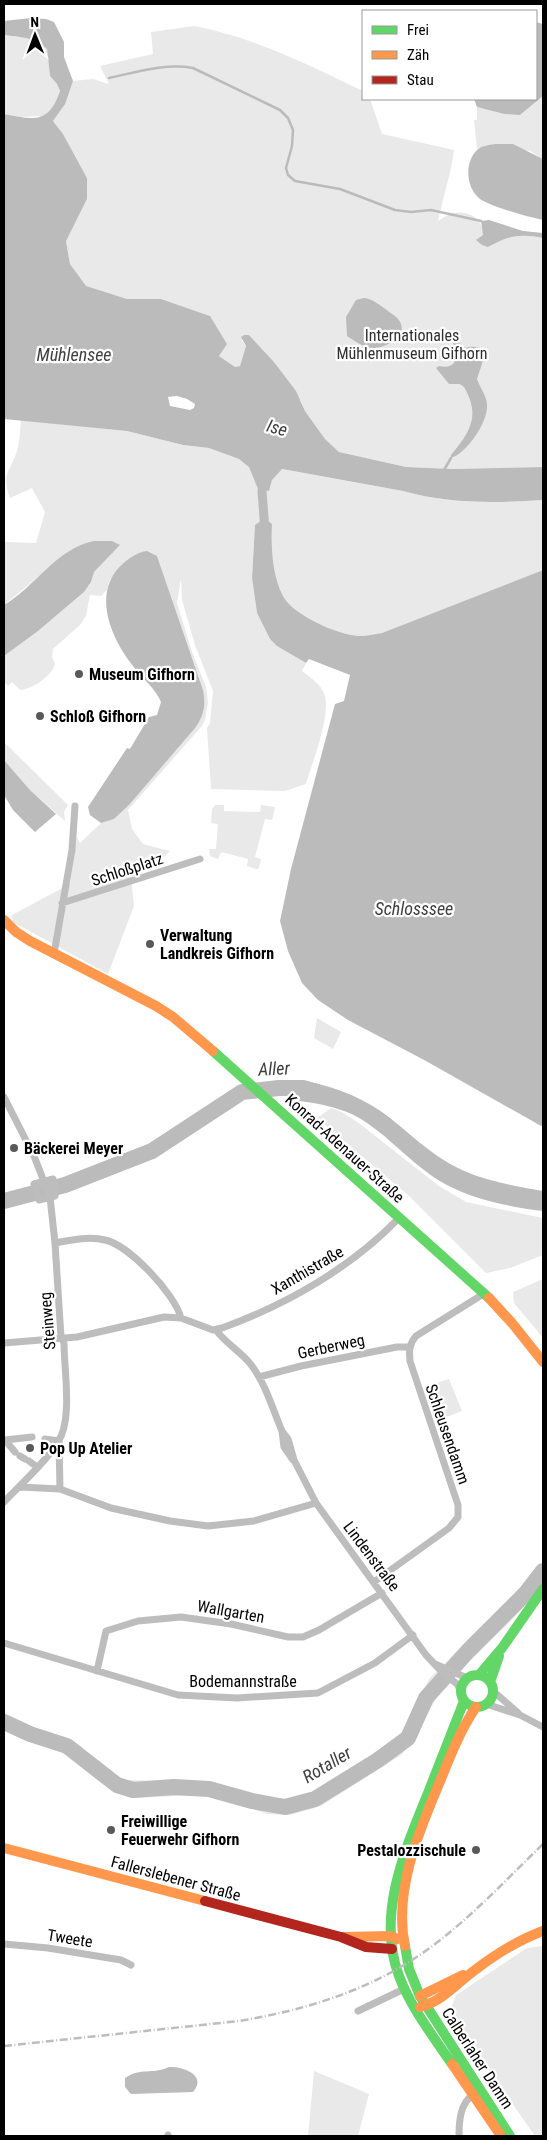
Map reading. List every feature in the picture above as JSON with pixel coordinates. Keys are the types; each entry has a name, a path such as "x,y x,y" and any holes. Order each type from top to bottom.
{"street":[{"name":"Schloßplatz","path":"54,954 72,850 75,806"},
{"name":"Schloßplatz","path":"62,903 200,860"},
{"name":"Konrad-Adenauer-Straße","path":"4,920 16,932 54,954 156,1006 173,1017 485,1293 521,1332 543,1362"},
{"name":"Steinweg","path":"4,1097 44,1181 53,1179 56,1194 50,1197 55,1243 60,1337 64,1343 66,1418 59,1441 60,1489"},
{"path":"44,1181 34,1184 39,1200 50,1197"},
{"name":"Xanthistraße","path":"216,1330 287,1299 347,1264 400,1217"},
{"path":"4,1343 83,1336 164,1317 181,1318 175,1304 162,1286 128,1252 116,1243 91,1238 55,1243"},
{"path":"410,1347 416,1336 485,1293"},
{"name":"Lindenstraße","path":"181,1318 205,1328 216,1330 252,1366 282,1431 284,1447 294,1460 316,1503 435,1664 453,1676 468,1678"},
{"name":"Gerberweg","path":"259,1378 310,1364 397,1347 410,1347"},
{"name":"Schleusendamm","path":"374,1582 449,1528 455,1522 459,1513 410,1361 410,1347"},
{"path":"32,1437 5,1440 22,1457 37,1467"},
{"path":"45,1439 59,1441"},
{"name":"Steinweg","path":"5,1498 20,1487 59,1441"},
{"path":"20,1487 60,1489 111,1508 170,1522 208,1526 254,1522 316,1503"},
{"path":"392,1950 393,1897 399,1870 455,1724 463,1696 463,1683 468,1678 479,1675 502,1648 543,1589"},
{"name":"Wallgarten","path":"97,1671 106,1631 138,1621 181,1617 240,1625 288,1637 303,1637 319,1630 382,1593"},
{"name":"Bodemannstraße","path":"4,1643 178,1695 238,1698 318,1693 354,1675 391,1652 413,1635"},
{"path":"392,1950 403,1940 404,1889 417,1840 451,1755 481,1705 491,1699 491,1686 502,1648"},
{"path":"479,1675 520,1715"},
{"name":"Lindenstraße","path":"453,1676 463,1696"},
{"path":"463,1696 481,1705 520,1715 543,1727"},
{"name":"Fallerslebener Straße","path":"4,1848 341,1938 358,1946 392,1950"},
{"path":"414,2008 427,2006 442,1997 474,1970 507,1948 532,1934 543,1931"},
{"name":"Fallerslebener Straße","path":"341,1938 391,1936 403,1940"},
{"name":"Calberlaher Damm","path":"403,1940 411,1974 420,1996 510,2136"},
{"name":"Tweete","path":"4,1944 48,1948 121,1960 131,1965"},
{"name":"Calberlaher Damm","path":"392,1950 404,1988 414,2008 502,2136"},
{"path":"414,2008 420,1996 436,1986 474,1970"},
{"path":"358,2011 404,1988"},
{"name":"Calberlaher Damm","path":"459,2136 462,2113 467,2098 473,2095"}],"green space":[{"name":"Internationales Mühlenmuseum Gifhorn","path":"194,26 238,37 301,62 362,91 362,100 370,100 382,134 454,150 438,221 449,214 458,212 474,216 481,224 483,235 481,238 488,247 502,240 514,237 543,238 543,467 452,469 406,467 339,452 325,439 274,362 249,335 244,335 242,341 246,346 240,366 235,367 219,356 226,344 210,316 161,299 127,299 86,287 70,264 66,240 87,199 87,178 63,134 53,121 64,104 45,116 20,117 4,114 4,35 32,40 47,49 50,76 60,91 67,92 73,81 93,79 109,84 100,66 153,54 151,32"},
{"path":"543,96 543,159 530,151 486,146 477,149 474,120 477,120 477,107 504,114 520,115"},
{"path":"21,420 127,431 183,445 209,448 239,459 250,467 258,489 269,491 272,480 281,469 437,498 490,502 543,500 543,570 382,633 365,636 350,635 328,628 306,617 288,603 279,588 274,570 272,524 267,520 263,520 255,525 252,578 257,613 270,639 277,646 306,663 302,671 320,687 326,702 323,725 306,784 285,791 211,789 207,728 210,723 213,691 195,645 182,600 181,579 177,603 192,652 206,687 208,703 205,720 202,726 128,810 132,829 143,844 170,851 154,867 131,877 134,906 108,974 13,922 12,915 70,884 77,837 80,843 101,823 114,819 129,805 162,766 203,690 157,556 110,579 107,590 101,596 90,595 86,616 80,625 53,649 52,657 55,664 46,677 30,687 20,690 12,682 8,686 4,682 4,656 38,631 84,592 91,582 94,572 120,545 67,553 4,605 4,542 36,543 45,512 32,488 10,498 7,489 8,472 18,447"},
{"path":"4,742 68,805 64,812 65,821 30,790 4,760"},
{"path":"215,805 224,805 224,811 260,812 261,805 275,807 272,820 265,819 255,857 261,859 259,868 247,866 248,859 221,852 218,859 210,856 209,849 216,849 218,824 211,823 212,809"},
{"path":"317,1018 341,1032 333,1049 314,1038"},
{"path":"331,1108 342,1112 360,1124 439,1186 466,1202 543,1218 543,1255 510,1268 486,1273 409,1196 317,1118"},
{"path":"543,1279 543,1338 514,1303 513,1292"},
{"path":"449,1379 462,1411 444,1418 430,1385"},
{"path":"543,1565 543,1584 510,1622 441,1689 412,1743 401,1755 321,1806 290,1815 267,1814 217,1797 198,1795 135,1798 110,1788 61,1750 4,1730 4,1718 78,1746 112,1774 125,1780 208,1782 272,1802 296,1801 346,1773 401,1736 429,1679"},
{"path":"543,1946 543,2136 535,2136 462,2031 453,2014 452,2006 456,1995 527,1948"},
{"path":"314,2071 369,2094 358,2136 308,2136"}],"water":[{"name":"Mühlensee","path":"31,18 46,19 54,22 64,42 64,57 73,81 65,104 53,121 63,134 87,178 87,199 66,241 70,264 86,286 127,299 161,299 210,316 227,344 219,356 235,367 240,366 246,346 241,337 249,335 274,362 296,391 305,411 325,439 339,452 406,467 452,469 543,467 543,500 473,502 437,498 282,469 272,480 269,491 258,489 249,467 239,459 209,448 183,445 127,431 4,419 4,114 24,118 39,117 51,109 60,91 50,76 47,49 32,40 4,35 4,21","holes":["177,396 195,404 194,408 190,410 170,406 168,397"]},
{"path":"537,22 543,24 543,96 520,115 504,114 477,107 474,100 537,100"},
{"path":"495,144 513,144 543,159 543,220 493,205 480,199 475,194 469,182 470,162 473,155 479,149"},
{"path":"489,220 523,231 543,233 543,238 514,236 488,247 482,245 476,240 483,235 481,221"},
{"path":"364,298 377,303 394,315 401,324 400,334 387,345 372,348 362,345 347,336 346,317 356,300"},
{"path":"457,341 465,348 480,348 483,352 477,379 485,395 487,405 484,420 470,444 451,458 451,455 468,431 471,423 472,407 464,387 460,384 449,384 436,368 453,364 456,353 453,343"},
{"name":"Schlosssee","path":"262,520 267,520 272,524 274,570 279,588 288,603 317,623 350,635 362,636 382,633 543,570 543,1127 426,1061 348,1020 318,1000 302,983 288,951 280,921 291,869 335,704 344,701 350,675 309,659 306,663 277,646 270,639 257,613 252,578 255,525"},
{"path":"94,541 112,541 120,545 94,572 91,582 84,592 38,631 4,656 4,605 69,551"},
{"path":"147,551 157,556 203,690 204,710 195,728 129,805 114,819 101,823 90,815 88,807 127,748 130,749 149,717 157,715 161,702 156,692 133,666 119,645 113,633 106,607 110,582 116,571 130,558 138,553"},
{"path":"4,760 30,790 56,814 35,832 13,810 4,795"},
{"path":"294,1080 306,1081 340,1090 361,1100 382,1112 434,1154 466,1172 491,1180 543,1191 543,1211 493,1202 456,1190 432,1176 385,1136 360,1119 335,1108 299,1101"},
{"path":"169,2067 186,2070 195,2076 197,2086 193,2092 131,2094 125,2087 125,2078 131,2075"}],"waterway":[{"path":"109,78 162,67 193,68 280,110 288,118 293,130 292,146 286,168 288,175 295,181 340,189 395,210 411,212 431,210 481,221"},
{"path":"444,470 451,458"},
{"path":"264,482 262,491 265,531"},
{"name":"Aller","path":"4,1201 65,1185 152,1151 242,1092 279,1088 303,1088 317,1092"},
{"name":"Rotaller","path":"4,1722 30,1734 67,1746 117,1785 133,1790 174,1787 209,1789 252,1801 285,1807 315,1799 378,1760 408,1738 426,1698 468,1651 526,1593 543,1571"}],"railway":[{"path":"4,2046 239,2021 293,2010 344,1994 393,1971 439,1941 479,1906 543,1844"}],"traffic: fast":[{"path":"213,1051 489,1298"},
{"path":"479,1675 502,1648 543,1589"},
{"path":"490,1682 499,1656"},
{"path":"477,1675 483,1676 488,1680 492,1685 493,1691 492,1697 488,1702 483,1706 477,1707 471,1706 466,1702 462,1697 461,1691 462,1685 466,1680 471,1676 477,1675"},
{"path":"452,2064 423,2021 404,1988 393,1953 391,1930 392,1906 403,1860 464,1701"},
{"path":"405,1946 409,1969 420,1996 510,2136"}],"traffic: slow":[{"path":"4,920 16,932 30,941 156,1006 173,1017 213,1051"},
{"path":"489,1298 543,1362"},
{"path":"405,1946 402,1925 403,1903 406,1882 417,1839 453,1751 476,1707"},
{"path":"4,1848 205,1901"},
{"path":"420,2007 436,2001 499,1953 543,1931"},
{"path":"342,1937 391,1936 397,1939"},
{"path":"420,1996 463,1975"},
{"path":"452,2064 501,2136"}],"traffic: jam":[{"path":"205,1901 341,1937 366,1947 392,1949"}],"place":[{"name":"Museum Gifhorn","path":"79,674"},
{"name":"Schloß Gifhorn","path":"40,716"},
{"name":"Verwaltung Landkreis Gifhorn","path":"150,944"},
{"name":"Bäckerei Meyer","path":"14,1148"},
{"name":"Pop Up Atelier","path":"30,1448"},
{"name":"Freiwillige Feuerwehr Gifhorn","path":"111,1830"},
{"name":"Pestalozzischule","path":"476,1850"}],"water label":[{"name":"Ise","path":"277,428"}]}
